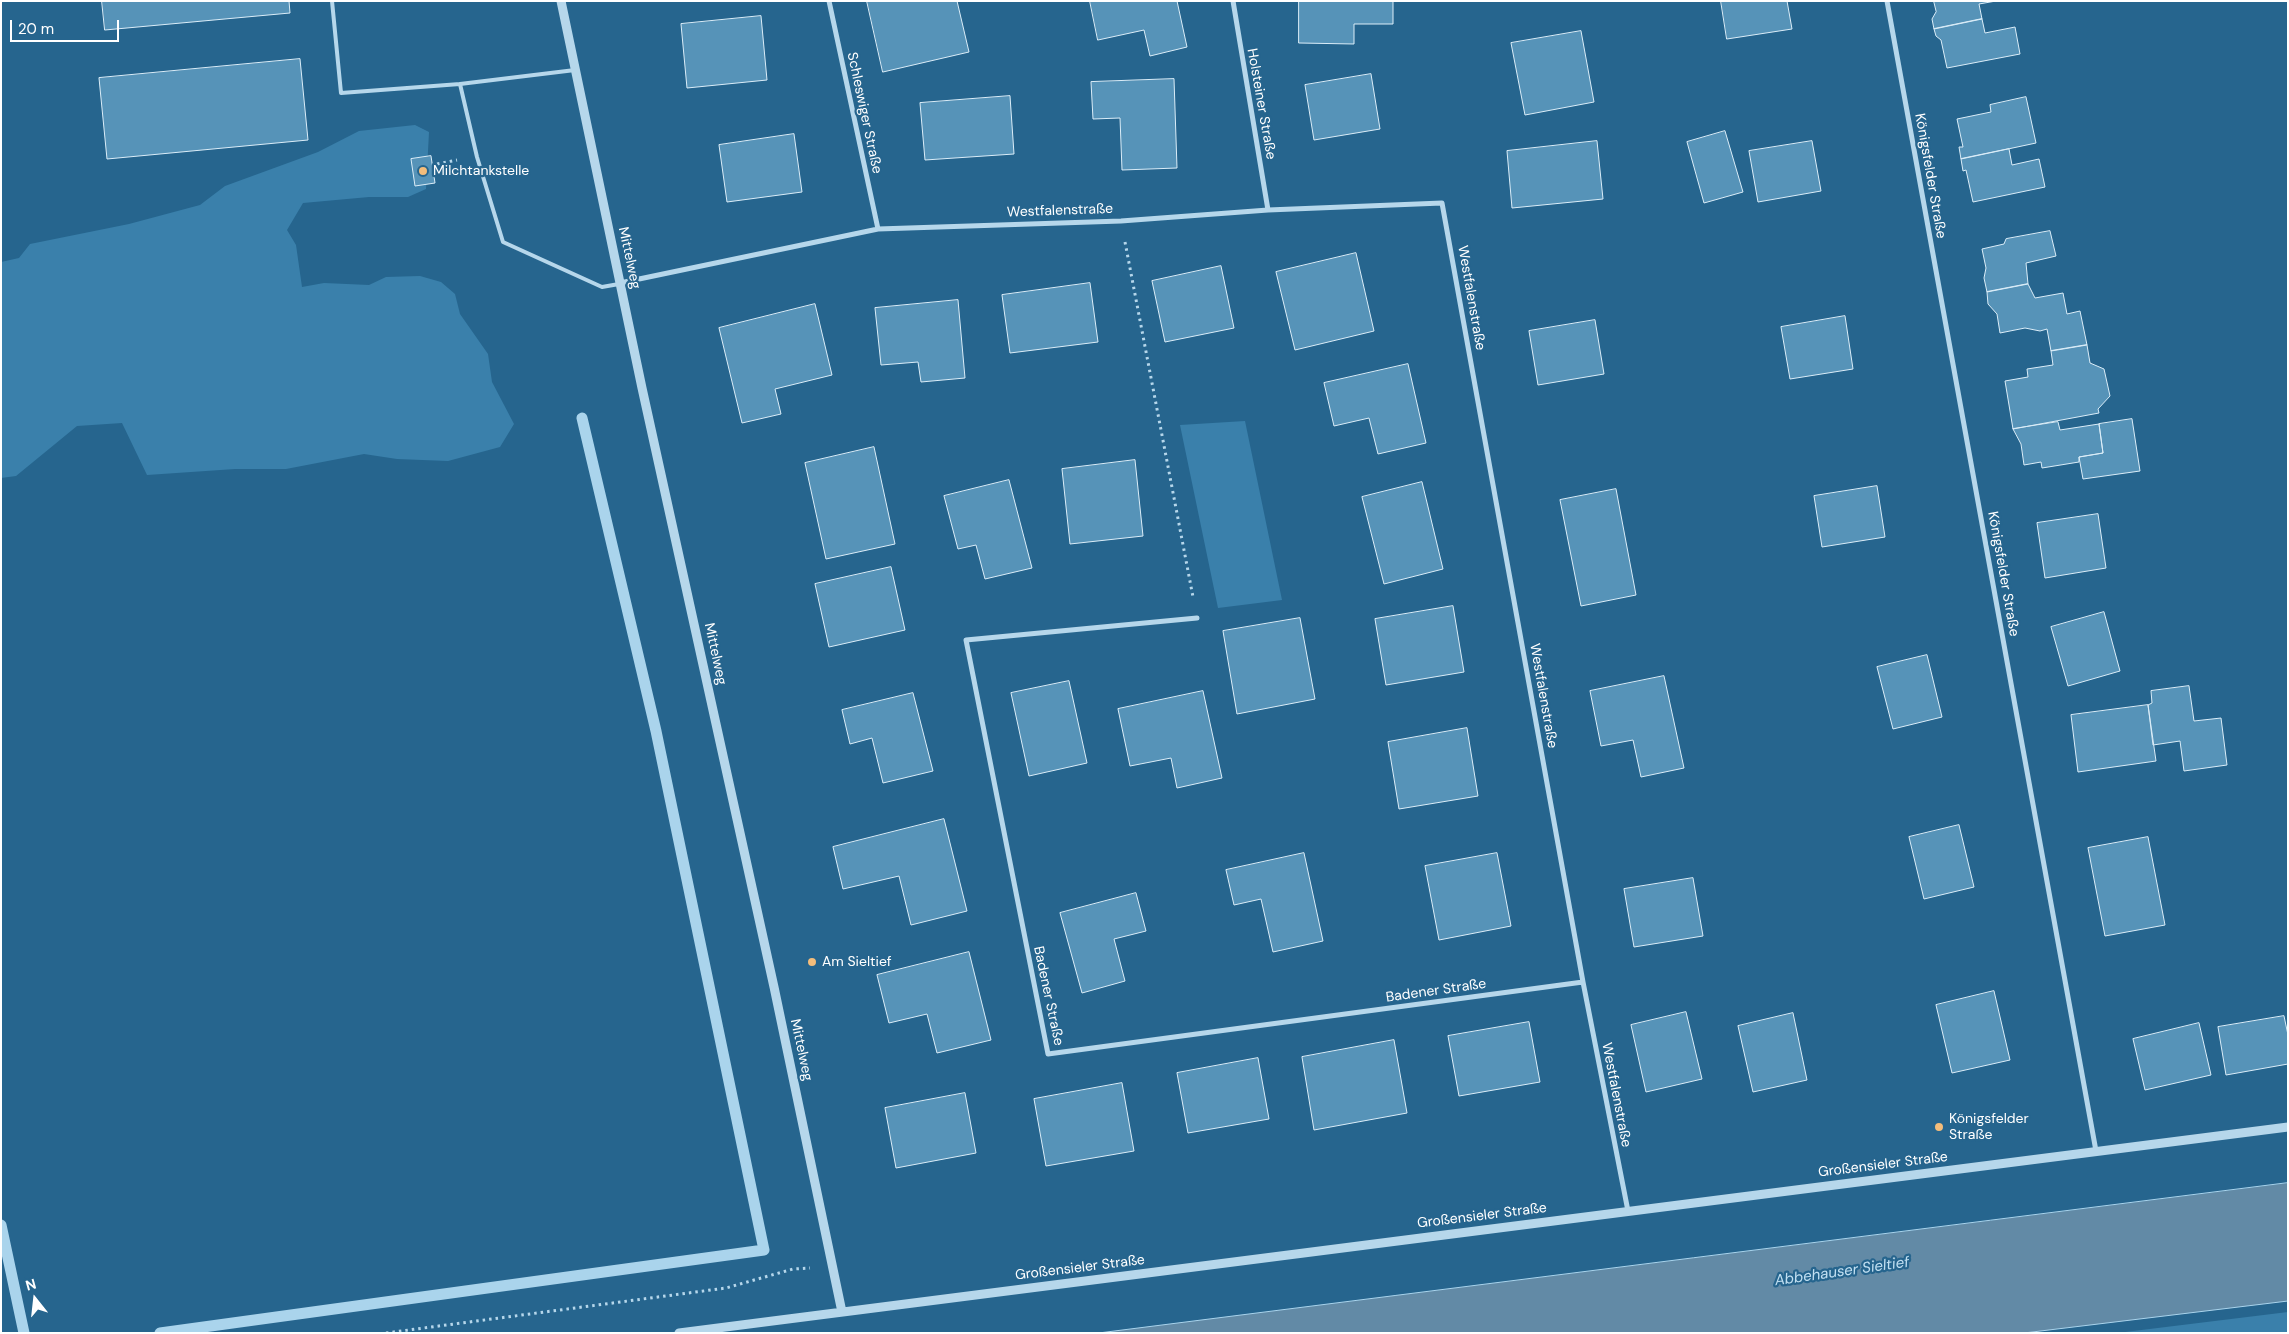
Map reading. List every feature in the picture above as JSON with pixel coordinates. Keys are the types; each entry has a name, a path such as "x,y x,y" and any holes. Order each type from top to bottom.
{"street":[{"name":"Mittelweg","path":"561,1 620,284 774,987 842,1312"},
{"name":"Schleswiger Straße","path":"829,1 878,229"},
{"name":"Holsteiner Straße","path":"1232,1 1268,210"},
{"name":"Königsfelder Straße","path":"1887,1 2096,1152"},
{"name":"Westfalenstraße","path":"620,284 878,229 1121,220 1268,210 1442,204 1583,982 1628,1211"},
{"name":"Badener Straße","path":"1197,618 966,640 1048,1054 1583,982"},
{"name":"Großensieler Straße","path":"679,1333 2288,1127"}],"lane":[{"path":"332,1 341,93 460,84 576,70"},
{"path":"460,84 477,157 503,242 602,287 620,284"}],"path":[{"path":"1121,220 1197,618"},
{"path":"386,1333 726,1288 793,1269 833,1267"}],"shaded area":[{"path":"415,125 429,132 426,189 408,197 369,197 303,203 287,230 296,245 302,287 324,283 369,285 386,277 420,276 441,282 455,294 460,314 488,354 492,382 514,424 500,447 448,461 397,459 364,454 286,469 235,469 147,475 122,423 77,426 16,476 1,478 1,262 19,258 30,244 129,224 200,205 225,186 318,152 359,131"},
{"path":"1245,421 1282,600 1218,608 1180,425"},
{"path":"2288,1312 2288,1333 2117,1333"}],"water":[{"name":"Abbehauser Sieltief","path":"2288,1183 2288,1301 2024,1333 1099,1333"}],"building":[{"path":"102,1 289,1 290,13 105,30"},
{"path":"867,1 957,1 969,52 883,72"},
{"path":"1090,1 1177,1 1187,47 1150,56 1144,30 1098,40"},
{"path":"1299,1 1393,1 1393,24 1354,24 1354,44 1299,43"},
{"path":"1721,1 1787,1 1792,29 1727,39"},
{"path":"1934,1 1996,1 1979,4 1982,19 1934,29 1932,19 1936,12"},
{"path":"761,16 767,80 687,88 681,24"},
{"path":"1982,19 1985,33 2015,27 2020,54 1947,68 1941,40 1936,36 1934,29"},
{"path":"1581,31 1594,102 1525,115 1511,43"},
{"path":"300,59 308,140 107,159 99,78"},
{"path":"1371,74 1380,129 1314,140 1305,85"},
{"path":"1174,79 1177,168 1122,170 1120,118 1093,119 1091,82"},
{"path":"1010,96 1014,154 925,160 920,103"},
{"path":"2026,97 2036,143 1961,159 1959,147 1963,147 1957,119 1991,112 1990,105"},
{"path":"1725,131 1743,192 1704,203 1687,142"},
{"path":"794,134 802,192 727,202 719,145"},
{"path":"1597,141 1603,199 1512,208 1507,151"},
{"path":"1812,141 1821,191 1758,202 1749,151"},
{"path":"2009,149 2012,165 2039,159 2045,187 1973,202 1966,170 1963,171 1961,159"},
{"name":"Milchtankstelle","path":"431,156 435,183 415,186 411,159"},
{"path":"2050,231 2056,256 2026,263 2028,284 1987,292 1984,278 1986,268 1982,249 2004,244 2006,239"},
{"path":"1356,253 1374,331 1295,350 1276,272"},
{"path":"1221,266 1234,328 1165,342 1152,281"},
{"path":"1090,283 1098,342 1010,353 1002,295"},
{"path":"2028,284 2035,298 2063,293 2067,314 2080,311 2087,345 2051,351 2047,329 2040,331 2025,328 2000,333 1997,314 1988,304 1987,292"},
{"path":"958,300 965,378 921,382 918,362 881,365 875,308"},
{"path":"815,304 832,375 775,389 781,414 742,423 719,328"},
{"path":"1845,316 1853,369 1790,379 1781,327"},
{"path":"1595,320 1604,374 1538,385 1529,331"},
{"path":"2087,345 2090,363 2104,369 2110,396 2098,409 2099,413 2013,429 2005,381 2028,377 2027,369 2053,365 2051,351"},
{"path":"1408,364 1426,443 1378,454 1369,418 1334,426 1324,383"},
{"path":"2132,419 2140,471 2083,479 2079,457 2103,453 2099,424"},
{"path":"2058,422 2060,430 2099,424 2103,453 2079,457 2079,462 2042,468 2041,462 2024,465 2021,444 2013,429"},
{"path":"874,447 895,544 826,559 805,463"},
{"path":"1135,460 1143,536 1070,544 1062,469"},
{"path":"1009,480 1032,568 985,579 976,545 958,549 944,496"},
{"path":"1422,482 1443,569 1384,584 1362,497"},
{"path":"1877,486 1885,537 1822,547 1814,496"},
{"path":"1616,489 1636,595 1581,606 1560,500"},
{"path":"2098,514 2106,568 2045,578 2037,523"},
{"path":"891,567 905,630 829,647 815,584"},
{"path":"1453,606 1464,672 1386,685 1375,619"},
{"path":"2104,612 2120,671 2068,686 2051,627"},
{"path":"1300,618 1315,699 1237,714 1223,631"},
{"path":"1927,655 1942,717 1893,729 1877,667"},
{"path":"1664,676 1684,768 1641,777 1633,740 1601,746 1590,691"},
{"path":"1069,681 1087,763 1029,776 1011,693"},
{"path":"2189,686 2194,721 2221,718 2227,765 2184,771 2180,741 2153,745 2148,705 2152,703 2151,691"},
{"path":"1203,691 1222,778 1177,788 1171,758 1130,766 1118,709"},
{"path":"913,693 933,771 883,783 872,738 850,744 842,710"},
{"path":"2148,705 2156,761 2078,772 2071,715"},
{"path":"1467,728 1478,796 1399,809 1388,742"},
{"path":"944,819 967,911 911,925 899,876 843,889 833,847"},
{"path":"1959,825 1974,887 1924,899 1909,837"},
{"path":"2148,837 2165,925 2105,936 2088,848"},
{"path":"1304,853 1323,941 1273,952 1261,899 1234,905 1226,870"},
{"path":"1497,853 1511,926 1439,940 1425,866"},
{"path":"1693,878 1703,936 1634,947 1624,889"},
{"path":"1136,893 1146,931 1114,939 1125,981 1082,993 1060,913"},
{"path":"969,952 991,1040 937,1053 927,1014 889,1023 877,975"},
{"path":"1994,991 2010,1060 1952,1073 1936,1005"},
{"path":"1686,1012 1702,1079 1646,1092 1631,1025"},
{"path":"1793,1013 1807,1080 1753,1092 1738,1026"},
{"path":"2284,1016 2288,1035 2288,1064 2226,1075 2218,1027"},
{"path":"1529,1022 1540,1082 1459,1096 1448,1036"},
{"path":"2199,1023 2211,1075 2145,1090 2133,1039"},
{"path":"1394,1040 1407,1113 1314,1130 1302,1057"},
{"path":"1258,1058 1269,1119 1188,1133 1177,1073"},
{"path":"1122,1083 1134,1151 1046,1166 1034,1099"},
{"path":"965,1093 976,1153 896,1168 885,1108"}],"waterway":[{"path":"160,1333 764,1250 656,731 582,418"},
{"path":"1,1225 24,1333"}],"place":[{"name":"Milchtankstelle","path":"423,171"},
{"name":"Am Sieltief","path":"812,962"},
{"name":"Königsfelder Straße","path":"1939,1127"}]}
